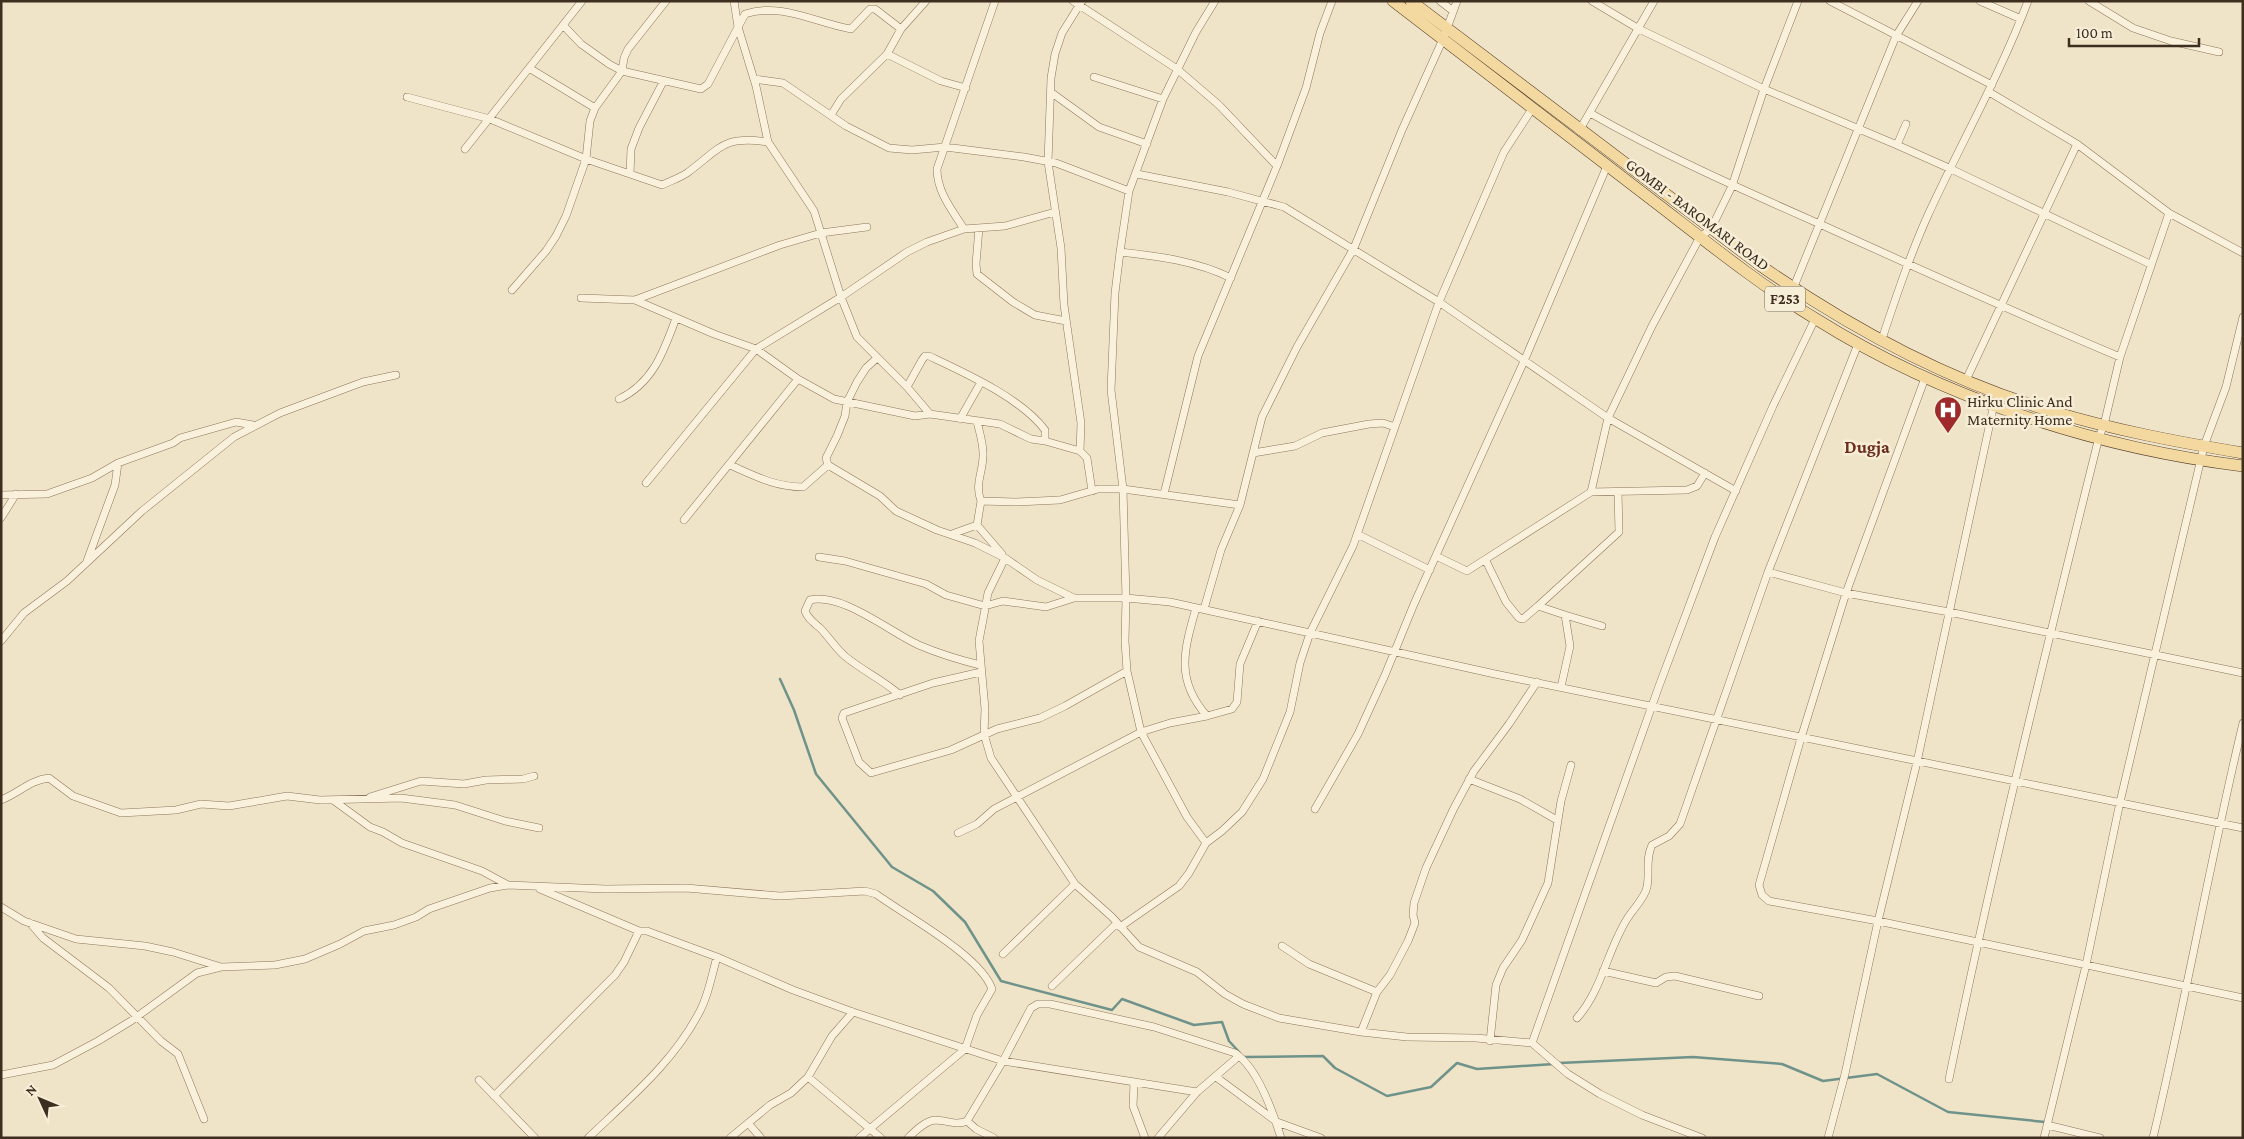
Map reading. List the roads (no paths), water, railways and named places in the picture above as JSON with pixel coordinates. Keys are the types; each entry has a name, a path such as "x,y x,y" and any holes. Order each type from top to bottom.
{"main road":[{"name":"GOMBI - BAROMARI ROAD","path":"1393,1 1445,34 1580,129 1793,288 1882,339 1966,380 2049,411 2104,425 2243,453"},
{"name":"GOMBI - BAROMARI ROAD","path":"1411,1 1445,34 1532,108 1607,166 1700,237 1815,319 1858,344 1925,378 2050,424 2126,446 2201,461 2243,466"}],"street":[{"path":"465,149 582,1"},
{"path":"512,290 556,236 566,216 586,160 587,132 595,108 622,71 628,49 666,1"},
{"path":"734,1 738,27 754,79 768,142 814,211 841,297 858,336 930,414"},
{"path":"831,115 840,98 887,54 895,36 926,1"},
{"path":"964,229 941,192 937,180 937,169 996,1"},
{"path":"1206,843 1187,817 1141,732 1127,672 1124,642 1126,598 1122,489 1111,390 1115,293 1129,191 1137,174 1163,99 1177,69 1215,1"},
{"path":"1164,494 1198,356 1277,166 1306,88 1320,33 1332,1"},
{"path":"1440,1 1453,11"},
{"path":"1204,609 1220,550 1240,505 1262,417 1275,388 1354,248 1402,130 1445,34 1457,1"},
{"path":"1592,1 1639,29 1764,89 1951,168 2042,214 2150,264"},
{"path":"1574,140 1654,1"},
{"path":"1591,492 1608,418 1652,326 1700,237 1712,229 1732,186 1764,89 1798,1"},
{"path":"1830,1 1991,88 2077,144 2169,213 2243,253"},
{"path":"1793,288 1821,225 1896,36 1918,1"},
{"path":"1980,1 2021,19"},
{"path":"1882,339 1907,265 1951,168 1991,88 2028,1"},
{"path":"2089,1 2133,28 2171,41 2220,52"},
{"path":"1080,451 1081,423 1066,322 1061,248 1048,162 1052,93 1051,78 1055,54 1062,33 1078,2 1177,69 1219,105 1277,166"},
{"path":"563,26 581,44 622,71 693,88 701,88 708,84 745,14 756,11 785,12 851,28 870,9 875,8 901,29"},
{"path":"887,54 941,81 966,88"},
{"path":"529,68 595,108"},
{"path":"1094,77 1163,99"},
{"path":"754,79 783,83 846,126 889,148 912,150 946,147 1048,162 1129,191"},
{"path":"630,174 631,149 639,128 663,82"},
{"path":"1052,93 1099,127 1147,144"},
{"path":"407,97 490,119 586,160 662,184 685,174 721,144 748,139 768,142"},
{"path":"1052,986 1119,925 1179,886 1189,873 1206,843 1242,812 1263,779 1290,712 1300,663 1310,633 1353,546 1439,302 1504,152 1532,108"},
{"path":"1590,113 1642,143 1732,186 2001,307 2120,357"},
{"path":"1897,145 1906,124"},
{"path":"1966,380 2042,214 2077,144"},
{"path":"1315,809 1358,734 1525,359 1607,166"},
{"path":"1137,174 1228,192 1284,207 1354,248 1439,302 1525,359 1608,418 1736,491"},
{"path":"646,483 756,349 841,297 907,252 927,242 964,229 1005,226 1055,212"},
{"path":"1949,1079 1977,942 2050,633 2099,437 2104,425 2120,357 2150,264 2169,213"},
{"path":"635,300 780,245 821,233 867,227"},
{"path":"979,228 977,274 1030,312 1066,322"},
{"path":"1120,252 1173,260 1215,270 1231,278"},
{"path":"581,298 635,300 756,349 822,394 847,402 915,416 930,414 1000,424 1030,439 1045,441 1080,451 1087,458 1092,491"},
{"path":"2044,1138 2086,965 2120,802 2204,446 2226,387 2243,317"},
{"path":"619,399 632,393 646,381 657,364 676,318"},
{"path":"1532,1042 1653,706 1716,538 1773,406 1815,319"},
{"path":"1577,1018 1592,998 1620,930 1645,893 1648,881 1647,858 1652,845 1669,836 1680,824 1768,572 1858,344"},
{"path":"907,387 925,356 929,356 981,382 1023,408 1045,430 1045,441"},
{"path":"877,358 866,368 856,382 847,402 840,429 826,458 828,465 880,496 896,511 936,530 976,542 1005,558 1038,580 1074,598"},
{"path":"1,641 24,613 86,564 142,511 234,436 253,425 289,409 363,382 396,375"},
{"path":"1925,378 1846,593 1801,738 1759,885 1762,895 1769,900 1878,921 2243,998"},
{"path":"684,520 798,379"},
{"path":"960,419 981,382"},
{"path":"1828,1138 1917,762 1994,404"},
{"path":"977,421 983,454 978,481 977,493 981,501 977,525 1005,558"},
{"path":"1,495 47,494 92,478 118,463 201,431 236,422 253,425"},
{"path":"1253,453 1295,446 1322,433 1369,424 1383,423 1395,426"},
{"path":"86,564 115,486 118,463"},
{"path":"730,464 768,483 788,487 803,487 828,465"},
{"path":"1436,556 1467,571 1591,492 1692,489 1697,486 1705,473"},
{"path":"981,501 1060,500 1092,491 1122,489 1240,505"},
{"path":"1486,560 1503,597 1519,618 1523,619 1619,532 1618,492"},
{"path":"1,518 16,494"},
{"path":"952,534 977,525"},
{"path":"1357,534 1430,570"},
{"path":"819,557 926,584 946,595 985,606 1003,601 1046,607 1074,598 1126,598 1170,602 1801,738 2243,828"},
{"path":"1005,558 994,580 985,606 979,641 985,708 984,734 992,758 1075,884 1119,925 1139,947 1197,972 1225,994 1243,1004 1279,1018 1361,1032 1407,1037 1532,1042 1568,1074 1600,1094 1642,1115 1702,1138"},
{"path":"1768,572 1846,593 1950,612 2243,673"},
{"path":"900,695 883,681 860,669 843,655 819,627 807,617 805,611 810,600 838,603 864,614 921,646 981,669"},
{"path":"1538,606 1602,626"},
{"path":"1196,608 1184,655 1184,672 1187,685 1199,707 1207,716"},
{"path":"1561,687 1570,646 1565,615"},
{"path":"958,833 977,824 994,809 1141,732 1170,723 1232,709 1237,702 1240,664 1258,621"},
{"path":"981,669 844,713 842,718 859,762 871,773 951,750 984,734 1040,718 1127,672"},
{"path":"1361,1032 1377,992 1390,975 1408,941 1415,923 1413,915 1414,904 1426,868 1469,779 1510,724 1537,682"},
{"path":"2153,1138 2219,823 2243,723"},
{"path":"1490,1040 1496,985 1503,968 1522,940 1548,883 1565,781 1571,765"},
{"path":"368,798 421,781 464,784 486,780 523,779 534,776"},
{"path":"1,800 16,794 32,782 49,778 73,796 121,813 176,810 200,804 229,806 287,796 320,800 415,799 455,805 505,821 539,828"},
{"path":"1469,779 1520,799 1558,820"},
{"path":"332,799 370,827 383,832 402,844 482,871 508,885"},
{"path":"1004,954 1075,884"},
{"path":"1,1075 53,1065 98,1041 197,973 221,967 275,965 305,959 364,931 394,925 461,897 490,888 508,885 538,888 640,890 686,888 780,896 853,890 876,894 966,956 980,968 989,980 992,989 977,1015 965,1049 859,1138"},
{"path":"538,888 638,931 648,931 718,957 793,990 853,1012 1003,1061 1197,1092"},
{"path":"1,907 30,923 76,939 145,946 173,952 221,967"},
{"path":"30,923 43,938 109,988 178,1054 204,1119"},
{"path":"494,1096 615,975 624,962 638,931"},
{"path":"1282,946 1322,970 1377,992"},
{"path":"588,1138 657,1071 681,1043 702,1007 718,957"},
{"path":"1602,971 1656,983 1666,977 1675,976 1759,996"},
{"path":"908,1138 923,1125 934,1120 961,1124 967,1121 1003,1061 1031,1008 1038,1004 1050,1004 1154,1027 1224,1049 1240,1056 1258,1080 1281,1138"},
{"path":"730,1138 770,1105 791,1093 808,1077 832,1036 853,1012"},
{"path":"1158,1138 1197,1092 1240,1056"},
{"path":"808,1077 881,1138"},
{"path":"1216,1077 1276,1122 1320,1138"},
{"path":"479,1080 535,1138"},
{"path":"1134,1083 1133,1106 1145,1138"},
{"path":"967,1121 976,1129 994,1138"},
{"path":"748,1123 761,1138"},
{"path":"2047,1125 2100,1138"}],"waterway":[{"path":"780,679 794,710 816,774 892,867 933,891 965,922 1001,981 1112,1010 1122,999 1194,1025 1222,1022 1229,1041 1240,1053"},
{"path":"1243,1057 1323,1056 1335,1068 1387,1096 1431,1087 1457,1063 1477,1069 1554,1064"},
{"path":"1559,1063 1693,1057 1782,1064 1823,1081 1877,1074 1948,1112 2045,1122"}],"place":[{"name":"Hirku Clinic And Maternity Home","path":"1948,434"}],"district":[{"name":"Dugja","path":"1867,447"}]}
